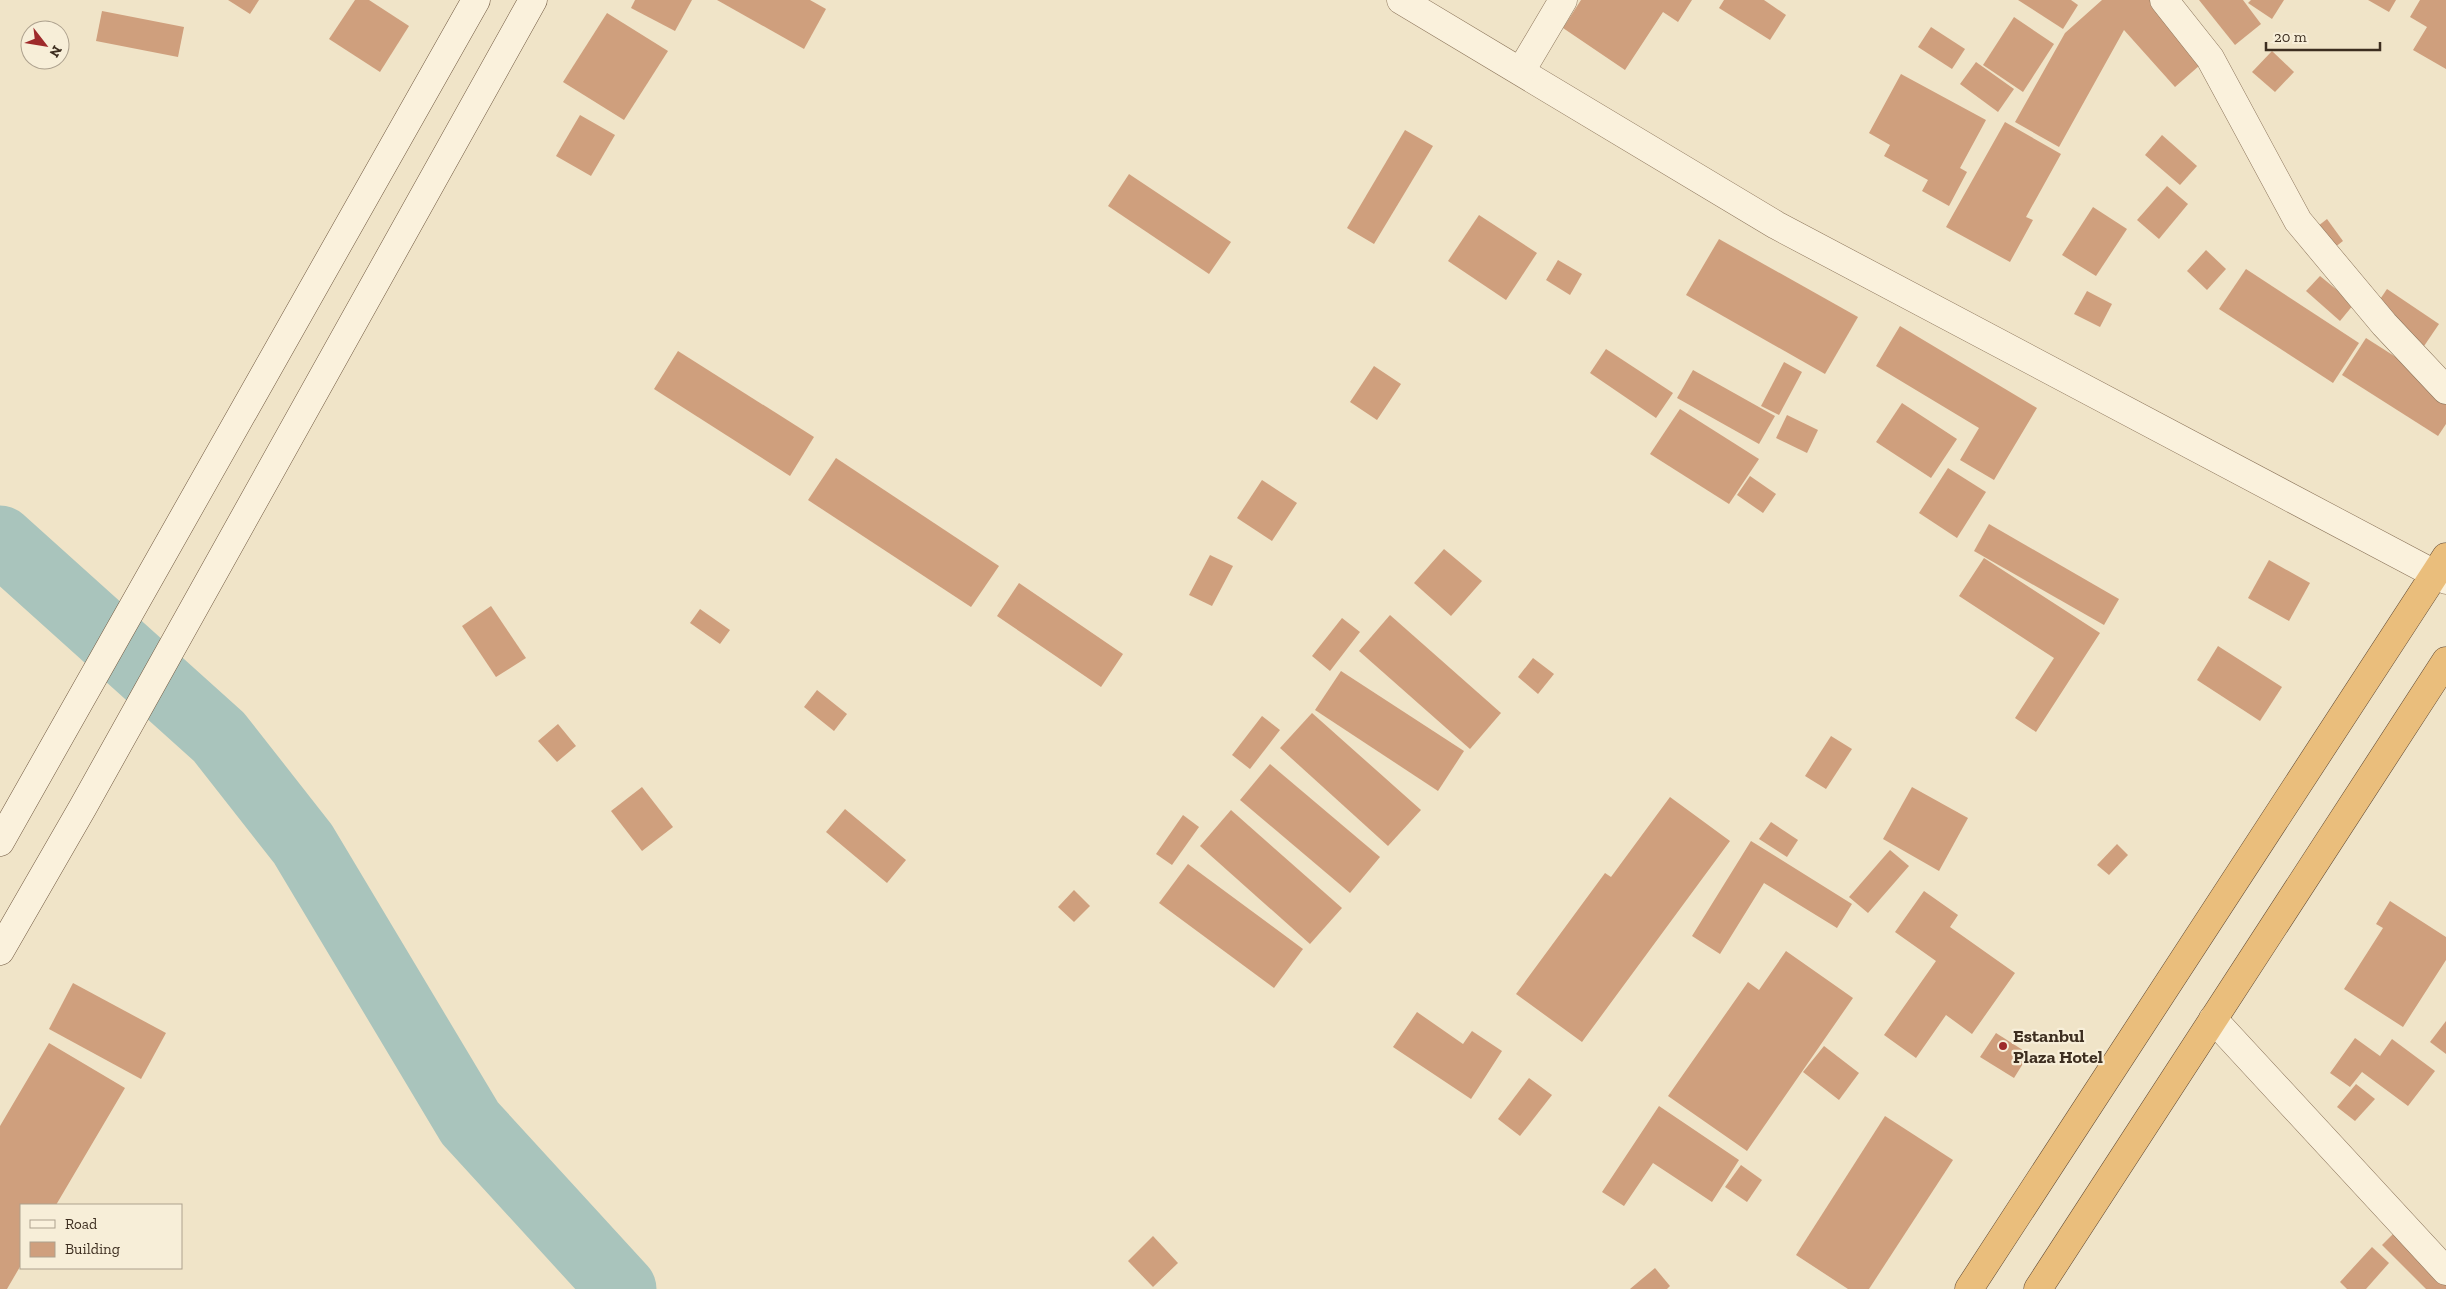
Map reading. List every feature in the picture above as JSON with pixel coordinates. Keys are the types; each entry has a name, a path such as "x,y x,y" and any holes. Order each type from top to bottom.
{"highway":[{"path":"1969,1289 2442,570"},
{"path":"2038,1289 2446,661"}],"street":[{"path":"0,842 476,0"},
{"path":"0,951 83,807 533,0"},
{"path":"1401,0 1776,225 2442,570"},
{"path":"1520,71 1563,0"},
{"path":"2164,0 2210,58 2298,221 2384,324 2446,390"},
{"path":"2213,1019 2446,1271"}],"building":[{"path":"228,0 259,0 250,14"},
{"path":"355,0 369,0 409,26 380,72 329,39"},
{"path":"635,0 692,0 675,31 631,8"},
{"path":"717,0 810,0 826,9 804,49"},
{"path":"1581,0 1692,0 1678,22 1663,12 1625,70 1563,28"},
{"path":"1724,0 1764,0 1786,15 1770,40 1719,8"},
{"path":"2018,0 2071,0 2078,5 2063,29"},
{"path":"2102,0 2170,0 2208,58 2175,87 2124,30 2059,147 2015,122 2065,33"},
{"path":"2199,0 2243,0 2261,24 2235,45"},
{"path":"2251,0 2284,0 2272,19 2248,3"},
{"path":"2368,0 2396,0 2389,12"},
{"path":"2420,0 2446,0 2446,69 2413,50 2427,27 2410,17"},
{"path":"102,11 184,27 178,57 96,41"},
{"path":"607,13 668,51 624,120 563,82"},
{"path":"2014,17 2054,44 2023,92 1983,65"},
{"path":"1931,27 1965,49 1952,69 1918,47"},
{"path":"2272,51 2294,72 2275,92 2252,72"},
{"path":"1976,62 2014,89 1998,112 1960,84"},
{"path":"1901,74 1986,120 1960,168 1967,172 1949,206 1922,191 1928,180 1884,156 1890,145 1869,133"},
{"path":"580,115 615,135 591,176 556,156"},
{"path":"2005,122 2061,154 2026,217 2033,220 2010,262 1946,227"},
{"path":"1405,130 1433,146 1374,244 1347,228"},
{"path":"2162,135 2197,166 2180,185 2145,155"},
{"path":"1129,174 1231,242 1209,274 1108,206"},
{"path":"2167,186 2188,204 2159,239 2137,220"},
{"path":"2093,207 2127,229 2096,276 2062,255"},
{"path":"1479,215 1537,253 1506,300 1448,261"},
{"path":"2327,219 2343,241 2321,258 2304,237"},
{"path":"1719,239 1858,317 1825,374 1686,295"},
{"path":"2206,250 2226,269 2207,290 2187,271"},
{"path":"1558,260 1582,274 1570,295 1546,280"},
{"path":"2246,269 2359,343 2333,383 2219,309"},
{"path":"2320,276 2354,304 2340,321 2306,291"},
{"path":"2387,289 2439,324 2420,352 2368,317"},
{"path":"2087,291 2112,304 2100,327 2074,314"},
{"path":"1900,326 2037,408 1994,480 1960,460 1979,428 1876,366"},
{"path":"2366,338 2446,389 2446,424 2438,436 2342,375"},
{"path":"1606,349 1673,393 1656,418 1590,373"},
{"path":"678,351 814,437 790,476 654,389"},
{"path":"1784,362 1802,372 1779,415 1761,406"},
{"path":"1374,366 1401,384 1377,420 1350,402"},
{"path":"1693,370 1775,416 1759,444 1677,398"},
{"path":"1902,403 1957,439 1931,478 1876,442"},
{"path":"1680,409 1759,459 1729,504 1650,454"},
{"path":"1787,415 1818,430 1807,453 1776,438"},
{"path":"836,458 999,566 971,607 808,500"},
{"path":"1948,468 1986,492 1957,538 1919,513"},
{"path":"1750,476 1776,494 1763,513 1737,495"},
{"path":"1262,480 1297,503 1272,541 1237,518"},
{"path":"1989,524 2119,599 2104,625 1974,551"},
{"path":"1444,549 1482,581 1451,616 1414,583"},
{"path":"1210,555 1233,566 1212,606 1189,595"},
{"path":"1984,558 2100,633 2036,732 2015,718 2054,658 1959,596"},
{"path":"2269,560 2310,583 2289,621 2248,598"},
{"path":"1019,583 1123,654 1101,687 997,616"},
{"path":"491,606 526,658 496,677 462,626"},
{"path":"700,609 730,630 720,644 690,623"},
{"path":"1390,615 1501,713 1470,749 1359,651"},
{"path":"1342,618 1360,632 1330,671 1312,656"},
{"path":"2218,646 2282,687 2260,721 2197,680"},
{"path":"1533,658 1554,674 1538,694 1518,677"},
{"path":"1341,671 1464,751 1438,791 1315,710"},
{"path":"817,690 847,714 834,731 804,707"},
{"path":"1312,713 1421,810 1388,846 1280,748"},
{"path":"1262,716 1280,730 1250,769 1232,755"},
{"path":"558,724 576,746 557,762 538,741"},
{"path":"1831,736 1852,749 1826,789 1805,776"},
{"path":"1270,764 1380,857 1350,893 1240,800"},
{"path":"642,787 673,827 642,851 611,811"},
{"path":"1912,787 1968,818 1939,871 1883,839"},
{"path":"1670,797 1730,841 1582,1042 1516,994 1605,873 1611,877"},
{"path":"845,809 906,860 887,883 826,832"},
{"path":"1231,810 1342,908 1310,944 1200,846"},
{"path":"1183,815 1199,827 1172,865 1156,854"},
{"path":"1771,822 1798,840 1787,857 1759,839"},
{"path":"1751,841 1852,904 1837,928 1764,883 1720,954 1692,936"},
{"path":"2117,844 2128,855 2109,875 2097,865"},
{"path":"1890,850 1909,866 1868,913 1849,897"},
{"path":"1188,864 1303,949 1274,988 1159,903"},
{"path":"1074,890 1090,906 1074,922 1058,907"},
{"path":"1924,891 1958,915 1950,927 2015,973 1972,1034 1946,1015 1916,1058 1884,1035 1936,961 1895,932"},
{"path":"2390,901 2446,937 2446,960 2403,1027 2344,989 2383,928 2376,924"},
{"path":"1786,951 1853,998 1747,1151 1668,1096 1748,982 1759,990"},
{"path":"73,983 166,1033 141,1079 49,1029"},
{"path":"1417,1012 1463,1044 1472,1031 1502,1051 1471,1099 1393,1047"},
{"path":"2446,1021 2446,1054 2430,1042"},
{"path":"1996,1033 2029,1054 2014,1078 1980,1057"},
{"path":"2355,1038 2380,1056 2392,1039 2435,1071 2408,1106 2362,1072 2350,1087 2330,1073"},
{"path":"49,1043 125,1088 57,1204 20,1204 20,1267 7,1289 0,1289 0,1126"},
{"path":"1824,1046 1859,1073 1839,1100 1803,1072"},
{"path":"1529,1078 1552,1095 1520,1136 1498,1119"},
{"path":"2356,1084 2375,1099 2355,1121 2337,1107"},
{"path":"1659,1106 1739,1160 1712,1202 1653,1163 1624,1206 1602,1192"},
{"path":"1885,1116 1953,1160 1869,1289 1848,1289 1796,1255"},
{"path":"1741,1165 1762,1180 1747,1202 1725,1187"},
{"path":"2400,1227 2446,1273 2446,1289 2426,1289 2382,1245"},
{"path":"1153,1236 1178,1263 1153,1287 1128,1261"},
{"path":"2372,1247 2389,1263 2366,1289 2347,1289 2340,1282"},
{"path":"1655,1268 1670,1286 1667,1289 1630,1289"}],"waterway":[{"path":"0,540 219,737 303,844 470,1123 622,1289"}],"place":[{"name":"Estanbul Plaza Hotel","path":"2003,1046"}]}
